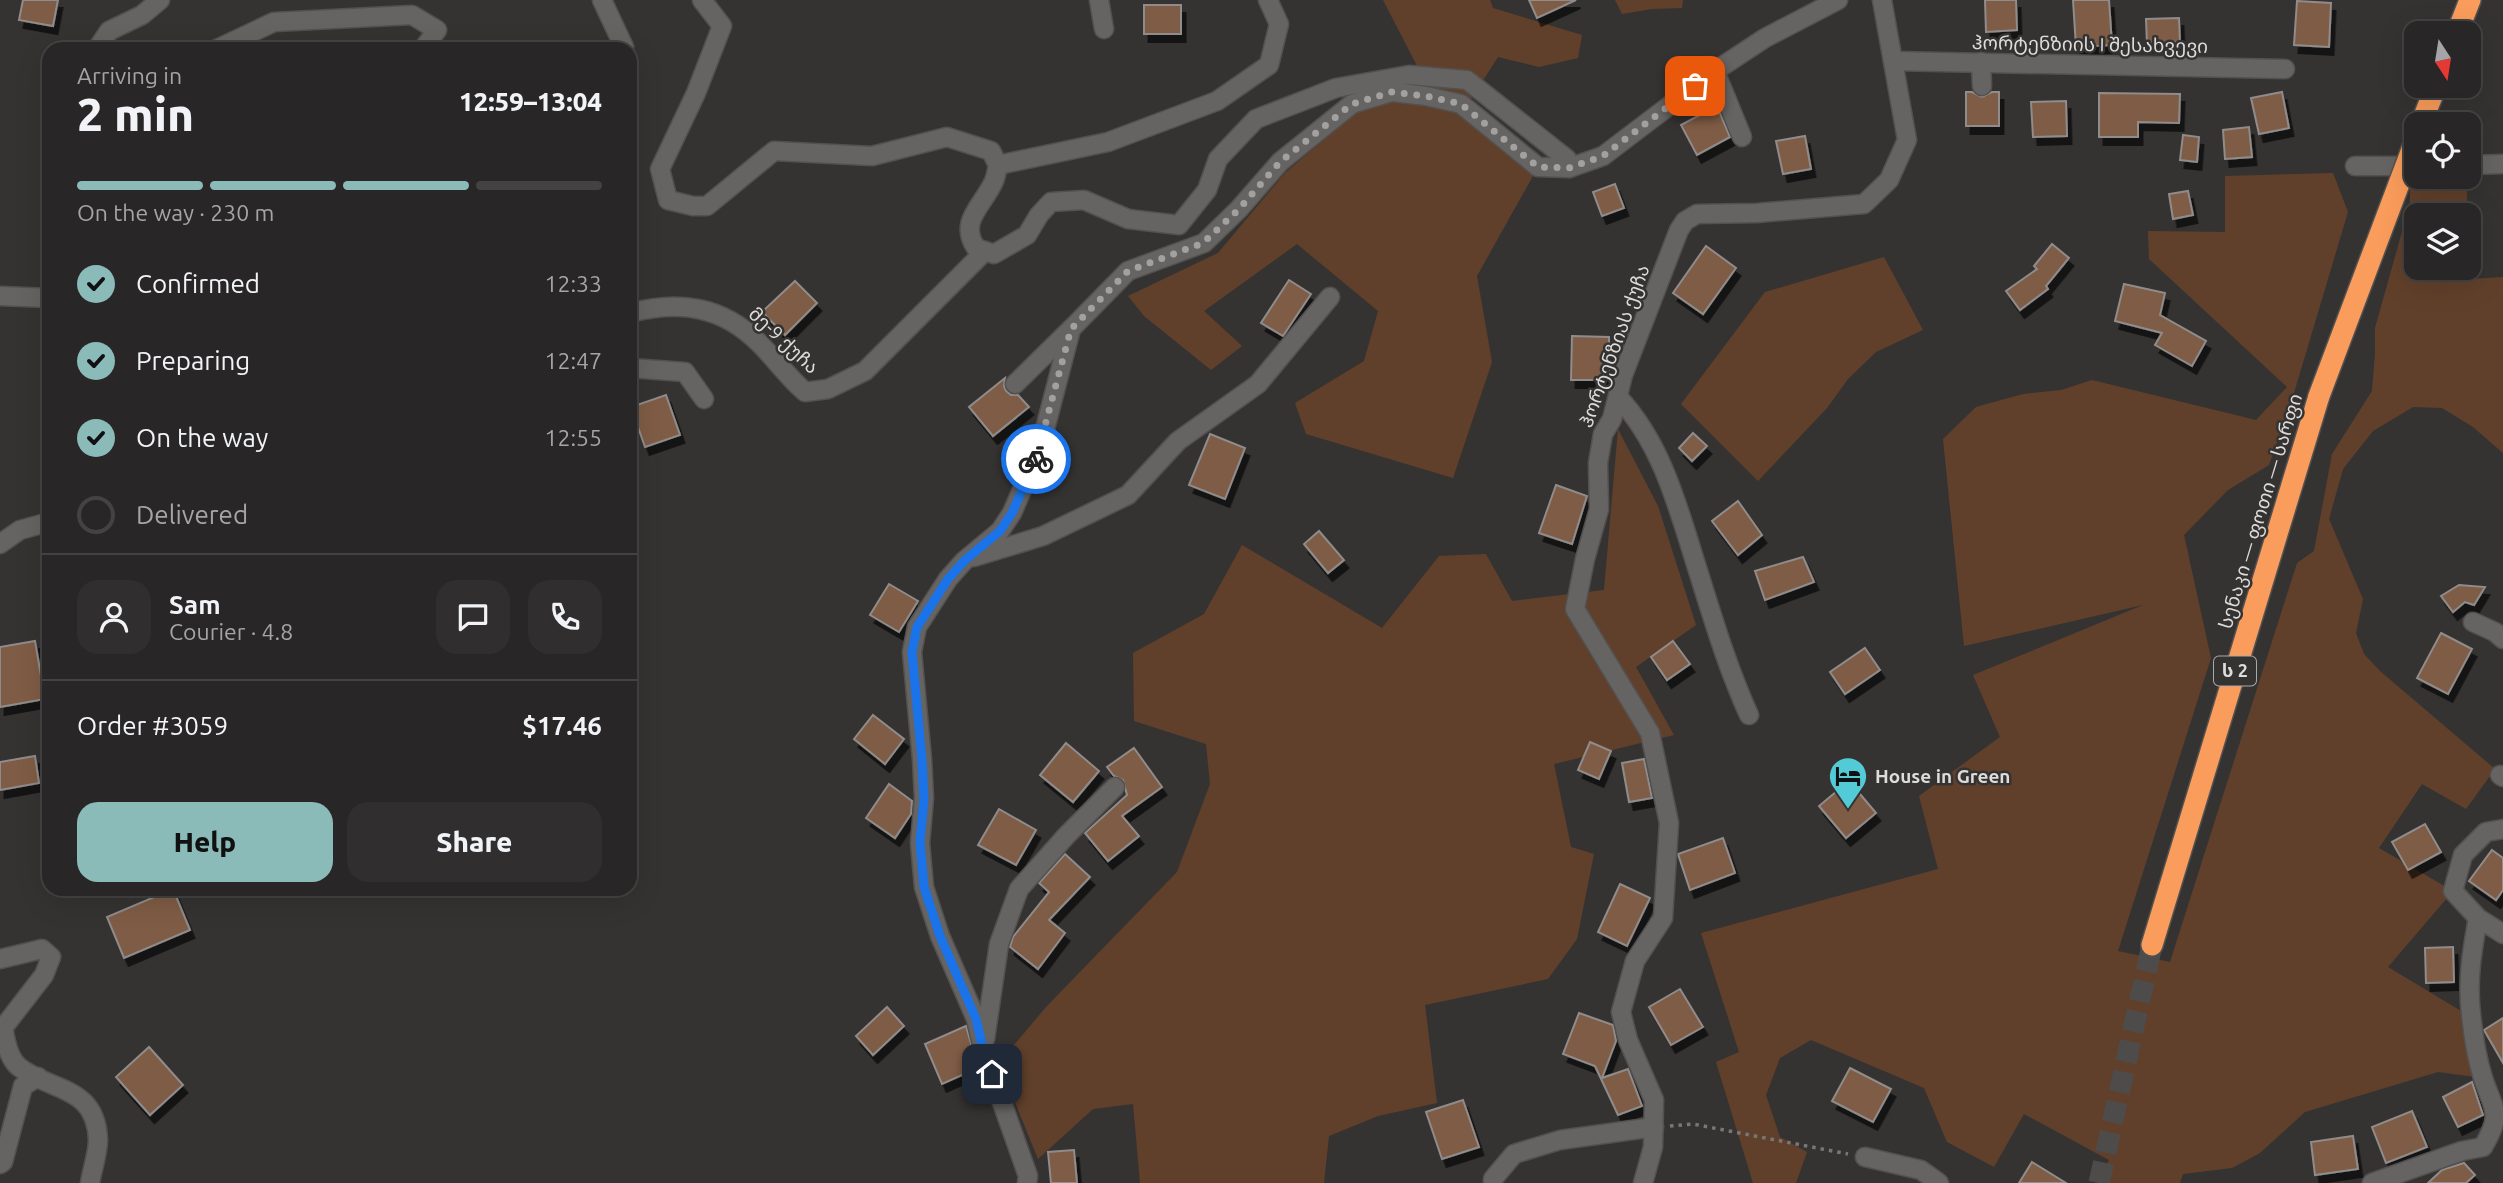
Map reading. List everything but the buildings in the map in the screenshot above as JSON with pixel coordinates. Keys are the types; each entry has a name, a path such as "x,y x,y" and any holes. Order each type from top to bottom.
{"highway":[{"path":"2462,21 2470,0"},
{"name":"სენაკი — ფოთი — სარფი","path":"2152,945 2319,396 2404,170"}],"street":[{"path":"102,42 109,31 142,15 160,0"},
{"path":"602,0 622,42"},
{"path":"702,0 722,26 696,93 660,169 668,200 693,206 707,206 774,152 872,156 947,137 991,151 998,165 995,181 971,219 969,238 976,248 994,254 1027,235 1051,202 1084,200 1128,219 1179,225 1207,190 1218,159 1256,119 1336,88 1409,75 1467,80 1567,159 1569,168"},
{"path":"1099,0 1104,29"},
{"path":"998,165 1108,142 1217,101 1269,65 1279,24 1268,0"},
{"path":"1015,384 1128,271 1203,243 1239,209 1280,162 1352,104 1392,92 1461,104 1538,167 1569,168 1603,156 1715,71 1765,38 1838,0"},
{"name":"ჰორტენზიას ქუჩა","path":"1643,1183 1653,1147 1654,1100 1628,1040 1621,1012 1635,961 1663,918 1669,823 1650,733 1574,609 1599,509 1598,463 1603,433 1612,419 1628,363 1679,230 1685,221 1697,214 1757,213 1864,204 1889,180 1907,140 1882,0"},
{"path":"232,42 274,22 412,15 437,30 428,42"},
{"name":"ჰორტენზიის I შესახვევი","path":"1893,61 2285,69"},
{"path":"1981,62 1982,86"},
{"path":"1715,71 1742,137"},
{"path":"2481,165 2503,164"},
{"path":"2355,166 2404,166"},
{"name":"მე-9 ქუჩა","path":"637,311 655,306 705,309 731,319 760,344 785,375 804,392 828,389 865,371 985,251"},
{"path":"0,296 42,298"},
{"path":"964,561 1043,536 1128,495 1178,441 1258,384 1330,297"},
{"path":"1027,1183 1028,1176 983,1049 976,1019 940,936 924,887 920,842 924,799 912,652 917,627 948,579 964,561 1000,531 1012,513 1040,448 1071,329"},
{"path":"637,369 685,372 704,399"},
{"path":"1618,397 1635,415 1663,464 1732,678 1749,715"},
{"path":"0,544 20,530 42,524"},
{"path":"2473,622 2495,632 2503,639"},
{"path":"983,1049 999,944 1019,888 1115,787"},
{"path":"2503,829 2486,832 2463,855 2453,891 2478,918 2503,934"},
{"path":"2372,1183 2462,1151 2483,1147 2495,1127 2496,1108 2483,1078 2469,997 2470,968 2478,918"},
{"path":"0,958 42,949 51,957 44,975 3,1028 8,1052 18,1066 70,1091 90,1110 98,1140 90,1183"},
{"path":"0,1164 3,1162 23,1086 38,1077"},
{"path":"1493,1183 1493,1179 1514,1154 1560,1140 1654,1127"},
{"path":"1865,1157 1921,1170 1939,1183"}],"path":[{"path":"1654,1127 1693,1124 1865,1157"}],"shaded area":[{"path":"1383,0 1490,0 1493,8 1582,35 1578,58 1539,67 1498,57 1471,99 1428,87"},
{"path":"1615,0 1683,0 1682,8 1622,14"},
{"path":"1396,101 1456,111 1534,174 1477,276 1492,362 1453,478 1306,434 1295,403 1364,361 1378,311 1297,244 1204,311 1242,346 1211,370 1144,316 1128,296 1218,253 1285,173 1360,109"},
{"path":"2333,173 2348,212 2291,403 2269,465 2228,490 2184,535 2211,658 2118,951 2170,962 2297,563 2314,551 2332,454 2372,391 2375,328 2404,224 2404,280 2481,280 2503,277 2503,453 2473,427 2442,408 2413,407 2373,431 2343,469 2329,519 2363,599 2356,633 2364,654 2380,671 2495,769 2466,809 2422,784 2379,848 2453,891 2388,967 2471,1017 2483,1078 2438,1072 2305,1112 2260,1153 2232,1168 2183,1174 2180,1183 2097,1183 2109,1160 2024,1114 1994,1167 1947,1142 1924,1088 1811,1040 1780,1058 1766,1095 1780,1137 1807,1152 1796,1183 1753,1183 1716,1062 1739,1052 1701,933 1938,869 1919,796 2000,737 1973,675 2143,605 1964,646 1943,439 1976,407 2023,394 2061,390 2092,380 2256,420 2287,387 2149,259 2148,231 2225,232 2225,176"},
{"path":"2410,189 2467,189 2467,203 2410,203"},
{"path":"1884,257 1923,330 1876,352 1848,379 1827,408 1758,481 1681,404 1765,292"},
{"path":"1618,429 1658,506 1696,625 1636,667 1674,735 1554,764 1571,847 1594,854 1577,939 1548,979 1425,1005 1437,1103 1378,1116 1329,1136 1324,1183 1140,1183 1133,1104 1093,1109 1038,1159 999,1063 1046,1007 1177,872 1210,784 1206,744 1134,721 1133,653 1204,614 1242,545 1382,628 1439,556 1486,554 1512,601 1604,590"}],"tunnel":[{"path":"2099,1183 2152,945"}],"way so far":[{"path":"1036,459 1071,329 1128,271 1203,243 1239,209 1280,162 1352,104 1392,92 1461,104 1538,167 1569,168 1603,156 1695,86"}],"place":[{"name":"House in Green","path":"1848,810"}],"route":[{"path":"992,1074 976,1019 956,977 924,887 920,842 924,799 912,652 917,627 948,579 964,561 1000,531 1012,513 1036,459"}]}
